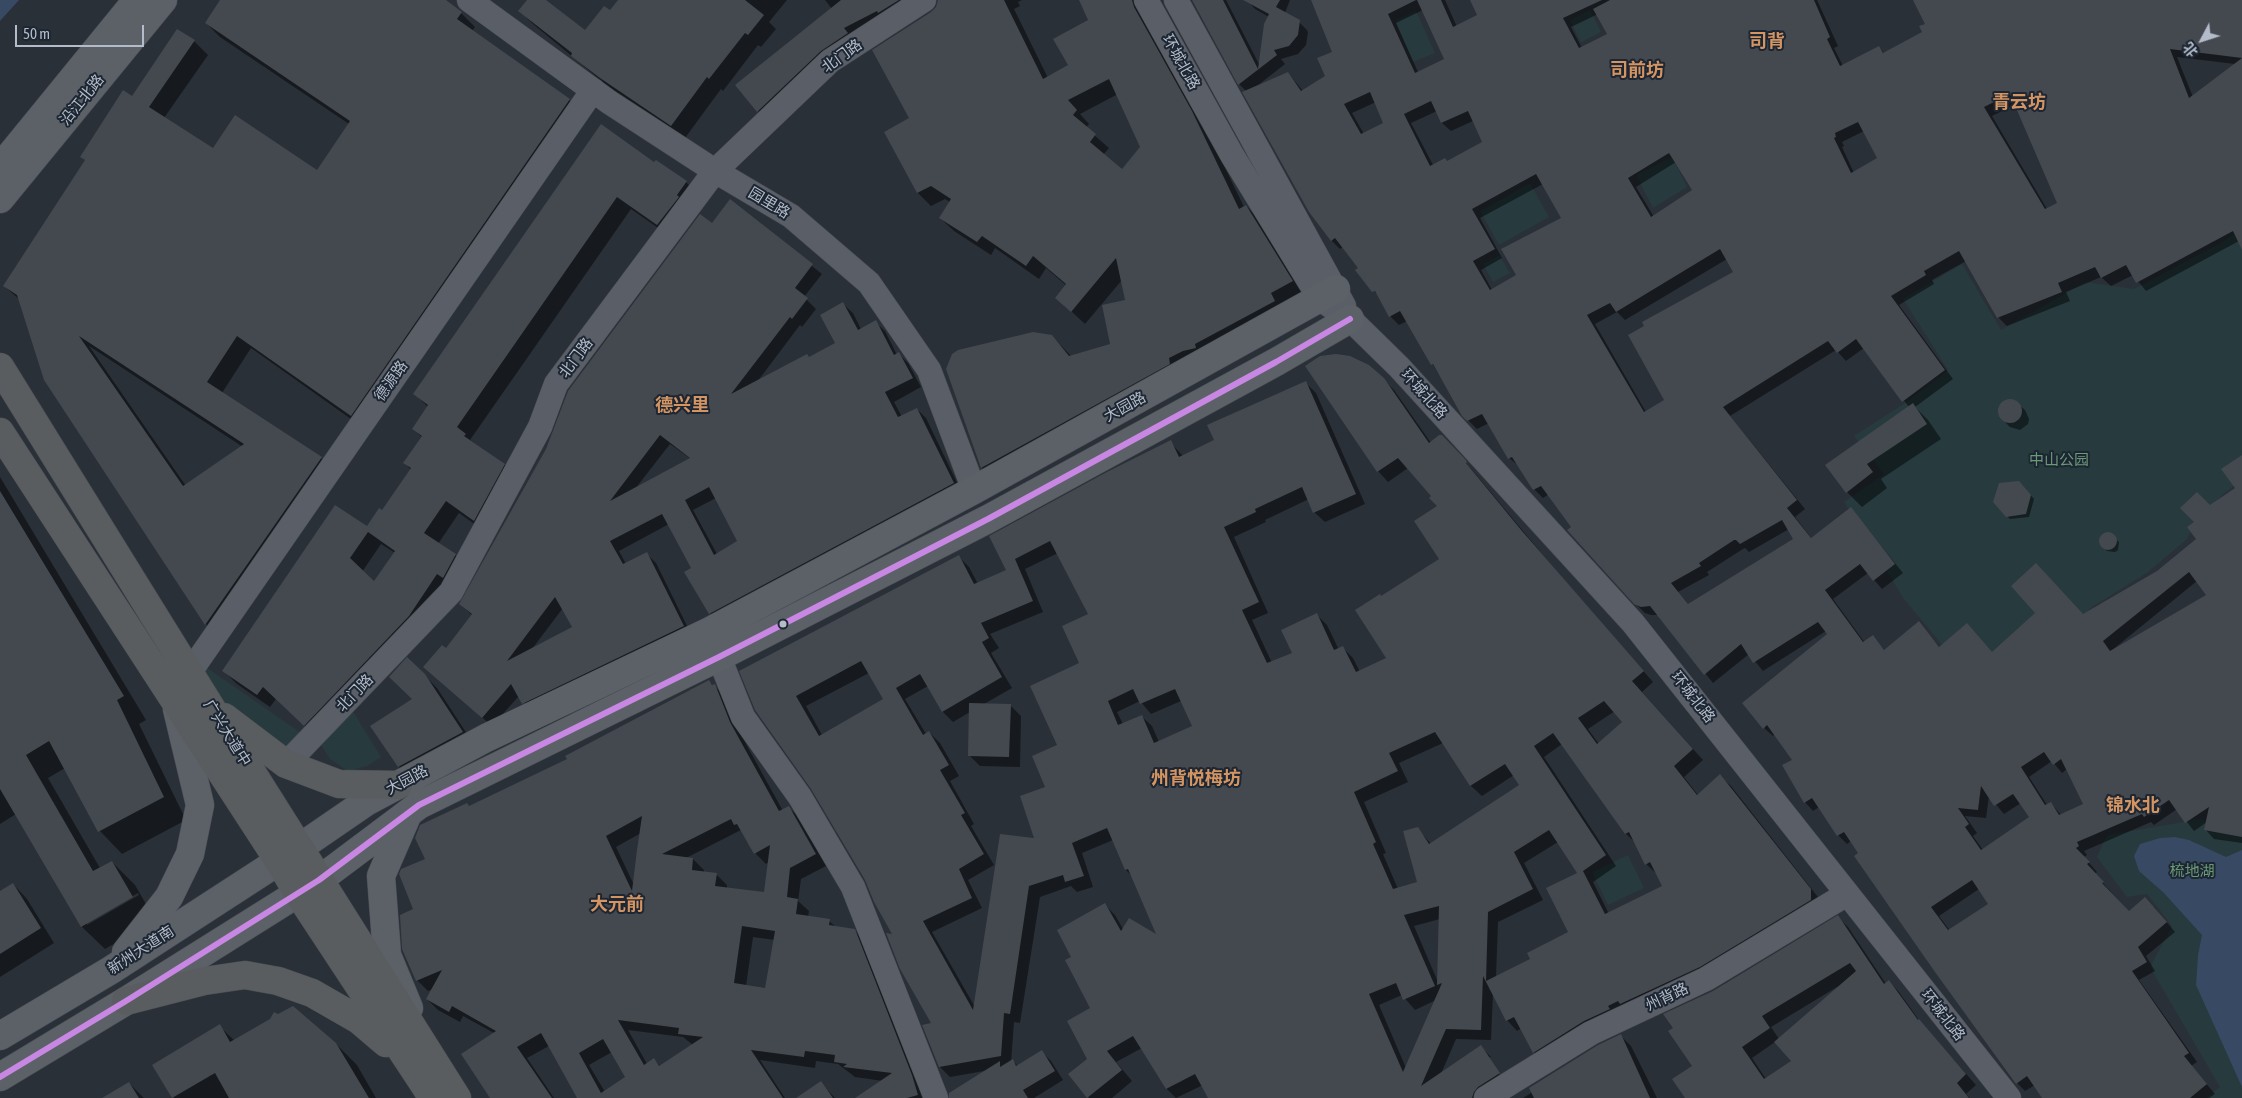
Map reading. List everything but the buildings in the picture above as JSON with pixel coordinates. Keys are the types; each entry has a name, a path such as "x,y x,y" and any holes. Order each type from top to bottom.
{"highway":[{"name":"广兴大道中","path":"0,367 190,672 308,887 419,1058 457,1098"},
{"name":"广兴大道中","path":"2,437 175,700 289,854"},
{"path":"210,706 286,764 339,784 398,785"},
{"path":"126,1001 204,981 245,975 278,981 312,993 419,1058"},
{"name":"广兴大道中","path":"419,1058 433,1098"}],"main road":[{"name":"沿江北路","path":"1,194 137,0"},
{"name":"沿江北路","path":"1,194 163,0"},
{"name":"大园路","path":"289,854 366,802 486,738 708,632 974,490 1328,294"},
{"name":"大园路","path":"308,887 419,805 719,657 988,520 1276,362 1350,319"},
{"path":"111,970 169,897 190,854 200,805 175,700"},
{"path":"408,814 381,876 387,955 419,1058"},
{"name":"新州大道南","path":"0,1036 111,970 289,854"},
{"path":"0,1077 308,887"}],"street":[{"name":"园里路","path":"469,0 593,90 715,171 791,216 869,283 928,370 974,490"},
{"name":"北门路","path":"286,764 451,592 540,428 556,384 715,171 830,61 924,0"},
{"name":"环城北路","path":"1146,0 1232,154 1328,294 1350,319 1399,367 1633,623 2009,1098"},
{"name":"环城北路","path":"1176,0 1328,294"},
{"name":"德源路","path":"190,672 593,90"},
{"path":"719,657 743,717 800,797 853,887 936,1098"},
{"name":"州背路","path":"1486,1098 1591,1033 1706,979 1847,894"}],"green space":[{"path":"1590,10 1601,32 1581,42 1570,20"},
{"path":"1416,11 1435,53 1413,62 1395,20"},
{"path":"1672,157 1687,187 1653,208 1636,175"},
{"path":"1530,183 1549,217 1499,245 1480,211"},
{"name":"中山公园","path":"2242,229 2242,480 2223,494 2193,527 2187,539 2148,572 2089,609 2083,624 1985,696 1904,599 1844,502 1884,474 1854,436 1905,403 1948,370 1903,299 1962,264 2001,330 2085,282 2134,289 2222,242"},
{"path":"1499,255 1510,273 1493,282 1483,264"},
{"path":"206,667 304,735 285,757 213,705 198,677"},
{"path":"344,711 354,713 381,757 367,766 348,771 330,759 321,745 322,732"},
{"name":"梳地湖","path":"2201,819 2242,828 2242,1098 2206,1098 2220,1087 2150,967 2172,926 2147,894 2127,897 2097,857 2107,835"},
{"path":"1628,855 1644,888 1608,905 1592,872"}],"water":[{"path":"0,0 19,0 0,21"},
{"path":"2175,837 2189,840 2226,857 2242,850 2242,1087 2196,985 2198,955 2202,935 2164,893 2139,871 2134,856 2140,844 2160,838"}],"transit line":[{"path":"0,1077 126,1001 319,880 419,805 719,657 988,519 1276,362 1350,319"}],"district":[{"name":"司背","path":"1767,41"},
{"name":"司前坊","path":"1637,70"},
{"name":"青云坊","path":"2019,102"},
{"name":"德兴里","path":"682,405"},
{"name":"州背悦梅坊","path":"1196,778"},
{"name":"锦水北","path":"2133,805"},
{"name":"大元前","path":"617,904"}]}
